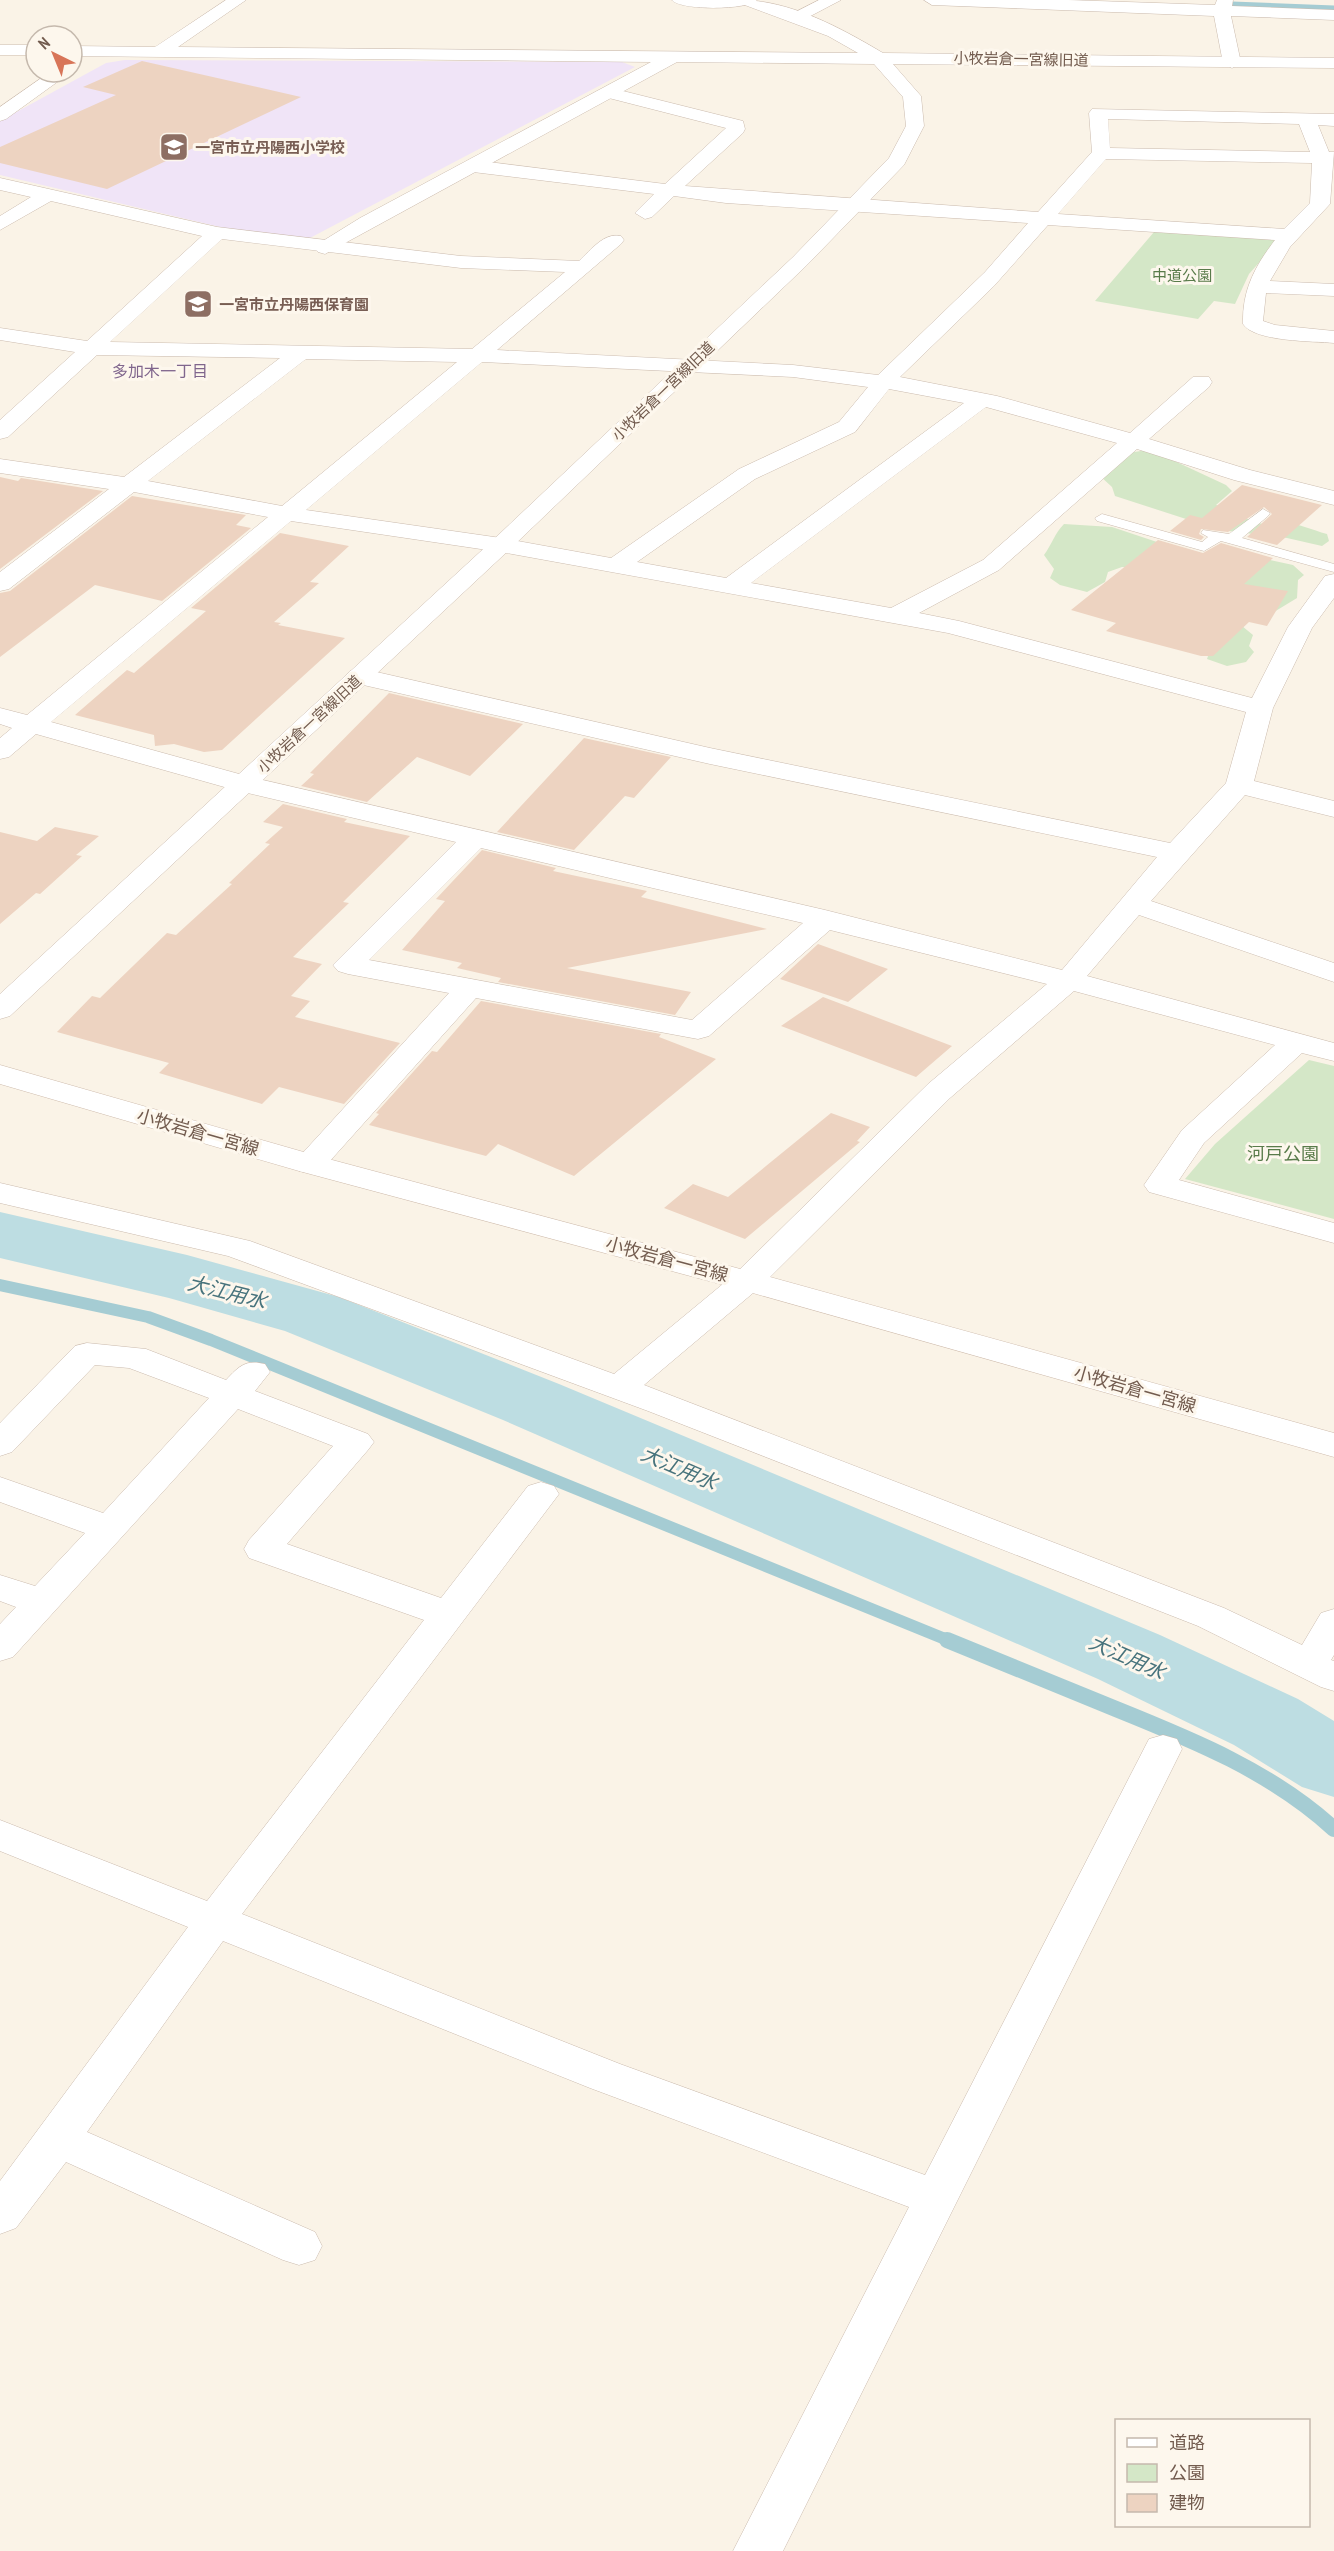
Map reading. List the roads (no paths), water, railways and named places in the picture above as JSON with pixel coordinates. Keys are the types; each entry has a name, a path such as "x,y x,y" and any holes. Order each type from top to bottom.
{"street":[{"path":"161,50 238,0"},
{"path":"680,0 706,3 748,0 834,32 877,57"},
{"path":"795,16 833,0"},
{"path":"932,0 1224,4"},
{"path":"1176,0 1334,15"},
{"path":"1224,4 1232,63"},
{"path":"0,50 24,50"},
{"path":"84,51 877,57"},
{"path":"84,57 92,51"},
{"path":"325,248 414,194 473,166 676,55"},
{"name":"小牧岩倉一宮線旧道","path":"877,57 1334,63"},
{"name":"小牧岩倉一宮線旧道","path":"0,1010 501,544 800,261 851,205 897,161 915,126 912,96 877,57"},
{"path":"1,114 45,84"},
{"path":"607,92 736,124 736,129 716,150 645,213"},
{"path":"614,567 747,474 847,427 883,382 987,282 1046,218 1101,153 1098,113 1334,120"},
{"path":"1306,119 1328,158 1320,204 1289,235 1260,275 1251,311 1253,324 1271,331 1334,338"},
{"path":"1101,153 1328,158"},
{"path":"473,166 671,190 851,205 1289,235"},
{"path":"0,184 217,233 325,248 461,262 584,267"},
{"path":"0,224 48,195"},
{"path":"0,432 217,233"},
{"path":"0,751 288,514 614,240"},
{"path":"1257,287 1334,290"},
{"path":"0,334 90,348 476,356 793,370 883,382 982,400 1134,440 1242,475 1334,498"},
{"path":"0,584 299,354"},
{"path":"895,616 991,566 1201,382"},
{"path":"730,586 982,400"},
{"path":"0,466 131,485 288,514 501,544 614,567 950,626 1260,708"},
{"path":"619,1388 747,1281 939,1091 1069,980 1176,853 1239,785 1260,708 1300,627 1334,581"},
{"path":"359,676 710,756 1176,853"},
{"path":"0,716 244,784 825,920 1069,980 1334,1052"},
{"path":"1239,785 1334,809"},
{"path":"475,838 348,965 698,1030 825,920"},
{"path":"1133,904 1334,972"},
{"path":"310,1164 468,988"},
{"path":"1296,1042 1193,1137 1160,1185 1334,1233"},
{"name":"小牧岩倉一宮線","path":"0,1074 310,1164 747,1281 1334,1445"},
{"path":"0,1193 238,1248 619,1388 1211,1617 1322,1670 1334,1622"},
{"path":"0,1444 87,1354 134,1357 243,1383 356,1442 261,1549 446,1614"},
{"path":"0,1648 243,1383"},
{"path":"0,1489 110,1528"},
{"path":"0,2215 58,2139 215,1920 446,1614 541,1494"},
{"path":"0,1588 42,1602"},
{"path":"758,2551 1163,1749"},
{"path":"0,1835 605,2076 935,2198"},
{"path":"58,2139 299,2246"}],"lane":[{"path":"1102,518 1204,547 1263,513"},
{"path":"1220,536 1334,568"}],"waterway":[{"path":"1232,5 1334,9"},
{"name":"大江用水","path":"0,1235 187,1279 312,1314 531,1402 1129,1657 1266,1722 1334,1764"},
{"path":"0,1285 148,1317 211,1340 950,1641"},
{"path":"947,1640 1174,1733 1231,1759 1285,1791 1334,1829"}],"place":[{"name":"一宮市立丹陽西小学校","path":"174,147"},
{"name":"一宮市立丹陽西保育園","path":"198,304"}],"district":[{"name":"多加木一丁目","path":"160,371"}],"park label":[{"name":"中道公園","path":"1182,275"},
{"name":"河戸公園","path":"1283,1153"}]}
